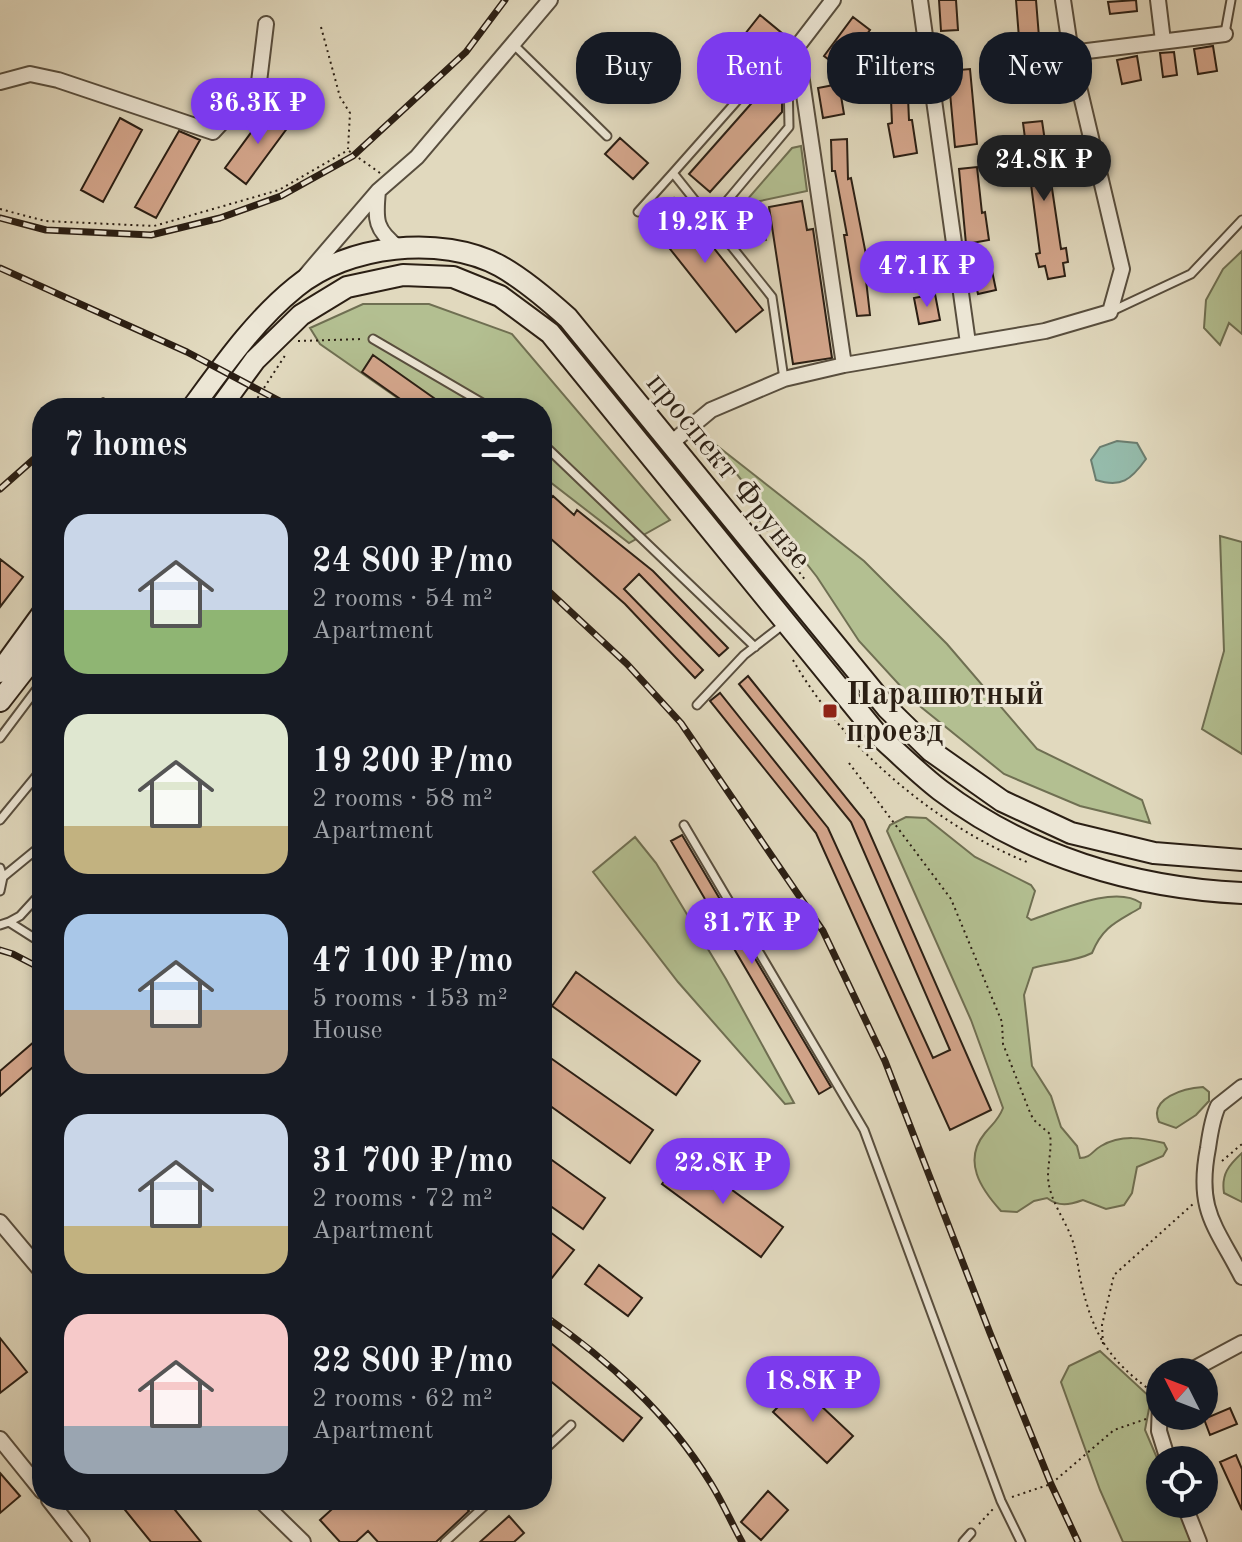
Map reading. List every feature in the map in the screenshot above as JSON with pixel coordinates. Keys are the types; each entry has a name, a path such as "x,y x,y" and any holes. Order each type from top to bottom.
{"main road":[{"name":"проспект Фрунзе","path":"199,398 267,314 298,285 336,263 386,248 431,248 460,252 498,265 541,294 568,318 887,708 931,751 1002,801 1071,833 1154,853 1242,860"},
{"name":"проспект Фрунзе","path":"227,398 255,360 301,315 347,287 403,275 453,277 500,296 550,333 876,733 940,790 1007,834 1068,861 1136,880 1242,893"},
{"path":"0,672 32,628"},
{"path":"0,701 32,660"}],"street":[{"path":"298,285 384,186 417,157 550,0"},
{"path":"808,32 833,0"},
{"path":"920,0 968,343"},
{"path":"1063,0 1068,32"},
{"path":"1158,0 1163,41"},
{"path":"0,82 30,74 58,80 213,132 259,82 266,24"},
{"path":"1092,50 1225,34"},
{"path":"800,104 844,365"},
{"path":"670,444 711,410 784,379 844,365 1045,331 1110,312 1122,269 1083,104"},
{"path":"384,186 376,215 378,228 385,238 399,248"},
{"path":"1242,1087 1218,1106 1202,1177 1210,1217 1242,1277"},
{"path":"0,1222 32,1260"},
{"path":"1214,1358 1242,1343"},
{"path":"0,1439 32,1479"},
{"path":"57,1510 82,1542"},
{"path":"270,1510 303,1542"},
{"path":"1190,1518 1199,1542"}],"lane":[{"path":"1225,34 1231,0"},
{"path":"513,44 607,136"},
{"path":"638,212 734,104"},
{"path":"711,220 789,127 792,104"},
{"path":"673,173 772,297 784,379"},
{"path":"1110,312 1191,274 1242,220"},
{"path":"373,339 474,398"},
{"path":"552,453 755,647"},
{"path":"697,705 755,647 786,623"},
{"path":"0,738 32,695"},
{"path":"0,820 32,781"},
{"path":"684,825 864,1130 1001,1501 1021,1542"},
{"path":"3,877 32,853"},
{"path":"0,868 3,877 0,891"},
{"path":"4,924 20,916 32,903"},
{"path":"4,924 32,938"},
{"path":"552,1443 571,1425"},
{"path":"445,1542 480,1510"},
{"path":"963,1542 971,1533"}],"path":[{"path":"321,27 340,97 350,113 348,150 384,186"},
{"path":"0,209 45,221 154,226 279,190 348,150"},
{"path":"295,341 373,339"},
{"path":"258,398 286,355"},
{"path":"849,763 951,899 1002,1022 1003,1044 1031,1115 1050,1134 1052,1147 1048,1177 1054,1204 1071,1237 1090,1317 1103,1345 1146,1391"},
{"path":"1202,1177 1242,1144"},
{"path":"1103,1345 1102,1325 1114,1275 1204,1196"},
{"path":"971,1533 1001,1501 1051,1484 1114,1430 1146,1413"}],"shaded area":[{"path":"801,146 807,191 760,201 766,240 741,241 726,224 792,148"},
{"path":"1242,251 1242,334 1229,323 1220,345 1204,328 1206,300 1223,269"},
{"path":"363,304 429,304 512,334 670,520 629,543 552,484 552,398 398,398 320,344 310,328"},
{"path":"711,441 864,561 947,644 1037,749 1142,800 1150,823 1080,806 1004,774 916,703 859,641 817,577"},
{"path":"1117,441 1137,443 1146,459 1125,480 1112,483 1096,480 1091,460 1100,447"},
{"path":"1220,536 1242,542 1242,754 1202,729 1224,651"},
{"path":"906,817 926,818 975,857 1031,885 1035,891 1027,917 1031,920 1102,898 1117,896 1141,903 1140,908 1106,931 1092,953 1033,968 1024,995 1032,1066 1051,1096 1061,1127 1077,1146 1080,1158 1089,1156 1109,1142 1124,1138 1164,1143 1167,1149 1163,1156 1137,1167 1132,1193 1124,1205 1106,1209 1083,1200 1064,1204 1047,1198 1034,1201 1017,1212 1001,1211 981,1184 975,1164 978,1143 1003,1108 971,1020 887,831 890,825"},
{"path":"635,837 656,863 726,979 794,1103 785,1104 678,982 593,872"},
{"path":"1203,1087 1209,1092 1209,1101 1196,1115 1176,1128 1159,1122 1157,1114 1163,1101 1178,1092"},
{"path":"1242,1153 1242,1202 1224,1193 1223,1186 1227,1170"},
{"path":"1100,1351 1146,1393 1145,1430 1152,1446 1146,1446 1146,1518 1182,1518 1192,1542 1123,1542 1100,1490 1061,1382 1069,1366"}],"building":[{"path":"939,0 956,0 958,30 941,31"},
{"path":"1016,0 1036,0 1039,32 1019,32"},
{"path":"1136,0 1137,11 1110,14 1108,2"},
{"path":"760,15 781,32 747,32"},
{"path":"853,17 870,30 868,32 842,32"},
{"path":"1213,46 1217,71 1198,74 1194,49"},
{"path":"1174,52 1177,75 1163,77 1160,53"},
{"path":"1137,56 1141,80 1122,84 1117,60"},
{"path":"970,69 977,144 955,147 951,104 963,104 963,70"},
{"path":"827,86 827,104 842,104 844,114 823,118 818,88"},
{"path":"751,104 782,104 782,112 710,192 689,174"},
{"path":"891,104 908,104 917,153 894,157 888,124 892,123"},
{"path":"269,108 291,123 246,184 225,168"},
{"path":"120,118 142,130 103,202 81,190"},
{"path":"1042,121 1061,249 1066,248 1068,262 1063,263 1065,276 1048,279 1045,266 1039,267 1036,254 1040,253 1023,123"},
{"path":"179,131 200,140 156,218 135,207"},
{"path":"620,138 648,163 633,179 605,154"},
{"path":"847,139 848,179 851,178 869,270 865,271 870,315 857,316 844,235 847,235 835,171 832,171 831,140"},
{"path":"977,167 982,213 985,212 989,240 966,244 959,169"},
{"path":"674,198 763,310 736,332 647,220"},
{"path":"802,201 807,230 813,229 832,358 793,364 769,207"},
{"path":"991,266 996,290 978,294 972,270"},
{"path":"935,294 940,320 919,324 914,298"},
{"path":"373,355 434,398 399,398 362,372"},
{"path":"552,497 574,515 577,510 653,571 728,648 719,656 639,574 624,589 703,670 695,678 625,604 552,540"},
{"path":"0,559 23,577 0,607"},
{"path":"748,676 864,820 991,1110 950,1130 816,833 710,701 720,693 828,828 933,1058 950,1050 851,822 739,684"},
{"path":"682,835 831,1087 819,1094 671,841"},
{"path":"576,972 700,1061 676,1095 552,1006"},
{"path":"32,1044 32,1068 0,1096 0,1071"},
{"path":"552,1059 653,1130 630,1163 552,1107"},
{"path":"684,1155 783,1227 761,1257 662,1184"},
{"path":"552,1160 605,1198 583,1229 552,1207"},
{"path":"552,1234 574,1250 552,1278"},
{"path":"599,1265 642,1298 628,1316 585,1284"},
{"path":"0,1338 27,1372 0,1393"},
{"path":"552,1344 642,1418 623,1441 552,1382"},
{"path":"799,1385 853,1436 827,1463 773,1412"},
{"path":"1230,1408 1237,1424 1210,1435 1208,1430 1218,1430 1218,1413"},
{"path":"1236,1455 1242,1469 1242,1510 1220,1462"},
{"path":"0,1473 20,1496 0,1513"},
{"path":"768,1491 788,1510 761,1540 741,1522"},
{"path":"125,1510 175,1510 201,1542 151,1542"},
{"path":"331,1510 469,1511 436,1542 378,1542 368,1531 356,1542 340,1542 320,1520"},
{"path":"509,1516 524,1533 514,1542 480,1542"}],"railway":[{"path":"0,218 46,230 151,235 220,218 281,196 353,156 466,52 505,0"},
{"path":"0,268 187,352 274,398"},
{"path":"0,489 32,461"},
{"path":"552,594 627,664 681,723 823,931 885,1061 990,1333 1078,1542"},
{"path":"0,950 32,964"},
{"path":"552,1322 613,1369 675,1433 710,1482 742,1542"}],"place":[{"name":"Парашютный проезд","path":"830,711"}]}
